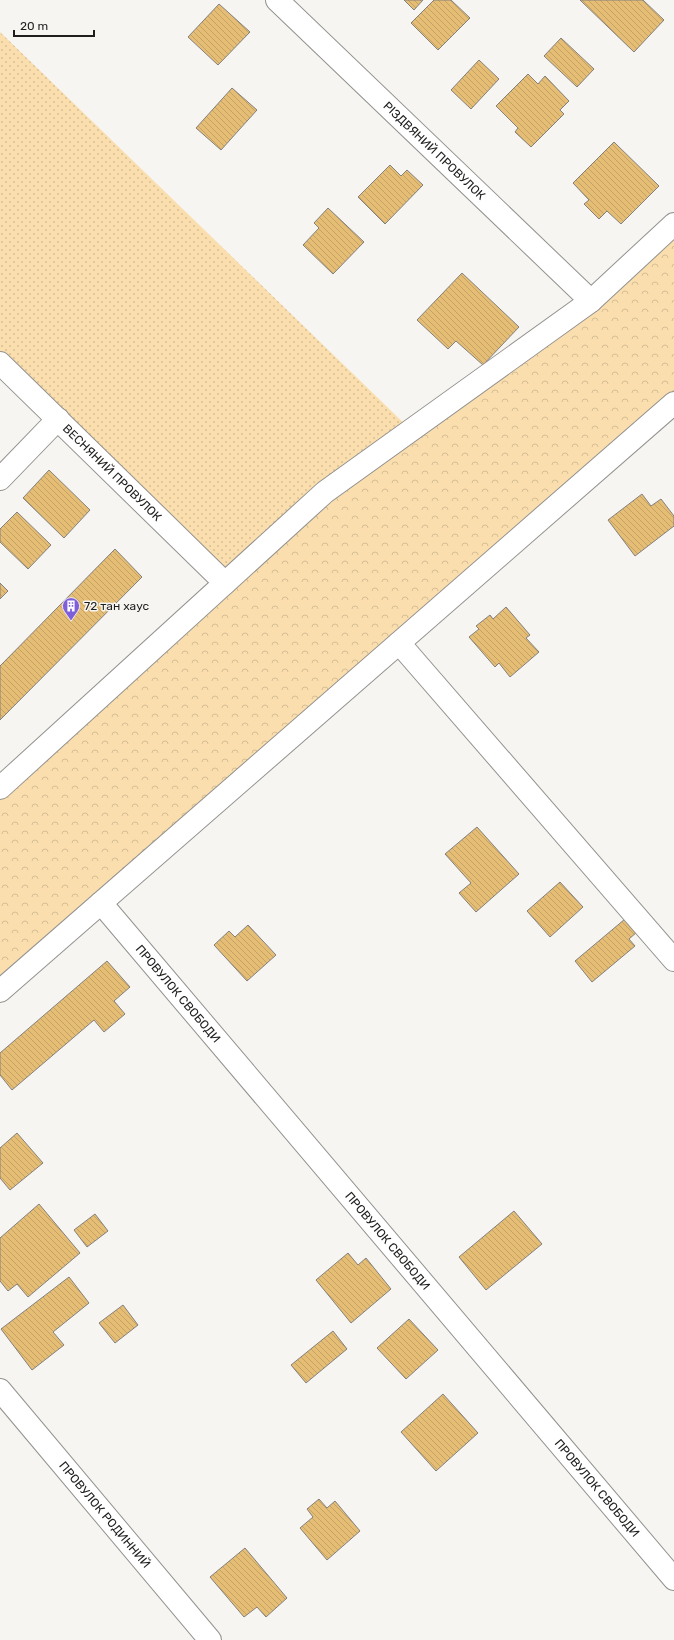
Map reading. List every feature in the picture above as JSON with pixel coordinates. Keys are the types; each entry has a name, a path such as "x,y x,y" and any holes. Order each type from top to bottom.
{"street":[{"name":"РІЗДВЯНИЙ ПРОВУЛОК","path":"277,0 591,301"},
{"path":"0,788 325,492 591,301 674,224"},
{"name":"ВЕСНЯНИЙ ПРОВУЛОК","path":"0,363 225,583"},
{"path":"0,991 674,403"},
{"path":"0,479 58,419"},
{"path":"399,643 674,960"},
{"name":"ПРОВУЛОК СВОБОДИ","path":"101,903 674,1579"},
{"name":"ПРОВУЛОК РОДИННИЙ","path":"0,1390 210,1640"}],"green space":[{"path":"0,32 411,430 225,583 0,363"},
{"path":"674,224 674,403 0,991 0,788 325,492"}],"building":[{"path":"404,0 423,0 414,10"},
{"path":"434,0 451,0 470,18 438,50 411,23"},
{"path":"580,0 643,0 664,20 634,52"},
{"path":"219,4 250,32 218,65 188,37"},
{"path":"561,38 594,69 577,87 544,56"},
{"path":"479,60 499,79 471,109 451,90"},
{"path":"528,74 538,84 545,76 569,101 560,110 564,114 531,147 515,132 518,128 496,106"},
{"path":"232,88 257,110 221,150 196,128"},
{"path":"614,142 659,186 621,224 607,211 599,219 584,204 589,200 573,183"},
{"path":"390,165 401,176 407,170 423,185 385,224 358,197"},
{"path":"328,208 364,242 333,274 303,245 319,228 314,223"},
{"path":"462,273 519,327 483,365 456,341 448,349 417,320"},
{"path":"49,470 90,510 64,538 23,498"},
{"path":"642,494 651,506 661,499 674,516 674,526 635,556 608,520"},
{"path":"17,512 51,545 28,569 0,542 0,529"},
{"name":"72 тан хаус","path":"115,549 142,577 0,720 0,666"},
{"path":"0,583 8,591 0,599"},
{"path":"506,607 530,635 526,638 539,652 510,677 499,663 495,667 469,637 479,629 476,626 490,615 493,619"},
{"path":"477,827 519,874 476,912 459,893 471,883 445,854"},
{"path":"560,882 583,907 550,937 527,911"},
{"path":"625,919 637,932 629,939 635,946 592,982 575,961"},
{"path":"248,925 276,955 247,981 214,945 229,931 235,937"},
{"path":"107,961 130,987 114,1001 125,1014 104,1032 94,1020 12,1090 0,1075 0,1053"},
{"path":"17,1133 43,1163 10,1190 0,1178 0,1148"},
{"path":"39,1204 80,1253 28,1297 17,1284 8,1291 0,1281 0,1238"},
{"path":"514,1211 542,1244 486,1290 459,1257"},
{"path":"95,1214 108,1231 87,1247 74,1230"},
{"path":"348,1253 358,1265 366,1258 391,1289 351,1323 316,1280"},
{"path":"69,1277 89,1303 53,1332 64,1345 32,1370 1,1329"},
{"path":"123,1305 138,1325 115,1343 99,1323"},
{"path":"409,1319 438,1350 406,1379 377,1348"},
{"path":"333,1331 347,1349 306,1383 291,1365"},
{"path":"443,1394 478,1433 436,1471 401,1432"},
{"path":"319,1499 327,1508 335,1501 360,1531 327,1560 300,1528 313,1517 307,1509"},
{"path":"245,1548 287,1598 266,1617 257,1607 244,1617 210,1577"}],"place":[{"name":"72 тан хаус","path":"71,621"}]}
